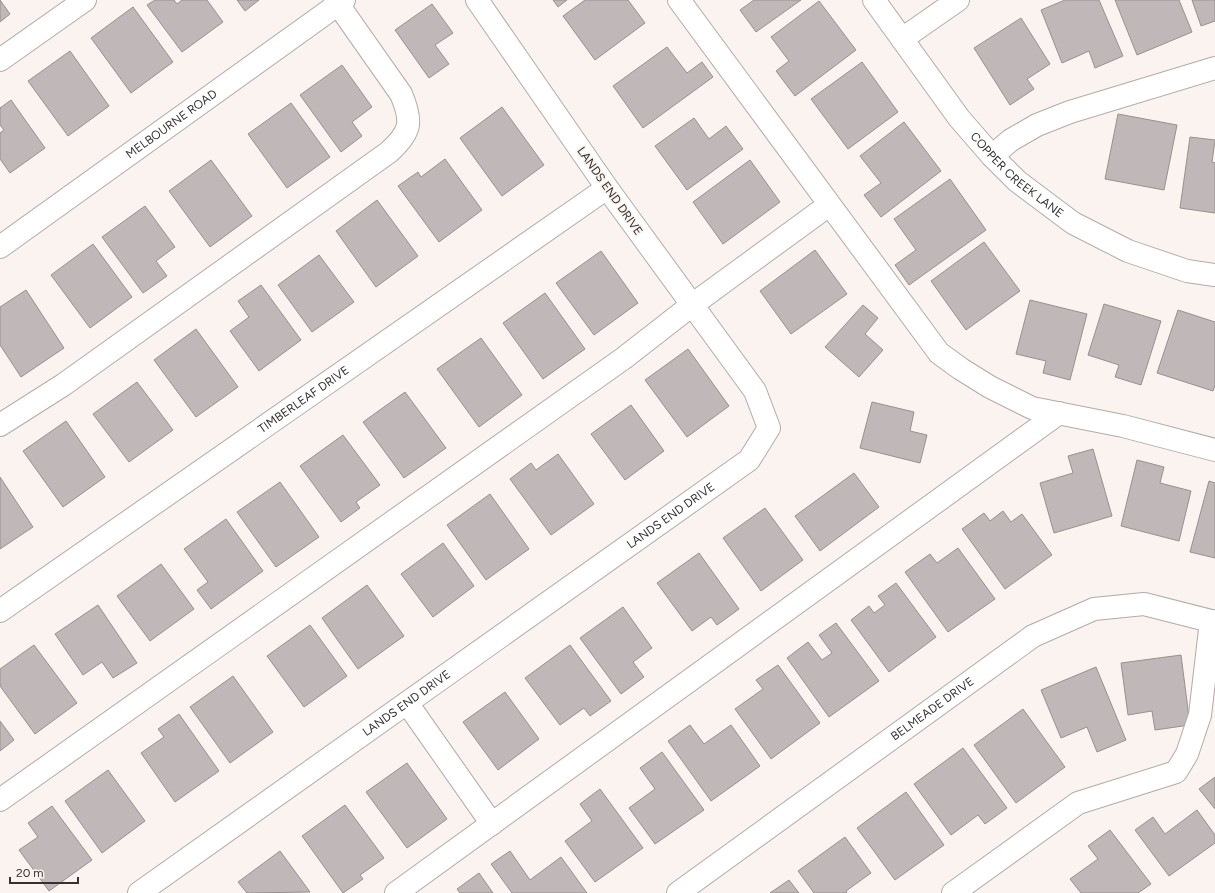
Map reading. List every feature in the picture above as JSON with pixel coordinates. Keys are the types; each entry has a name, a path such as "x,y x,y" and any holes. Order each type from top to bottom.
{"street":[{"path":"0,60 85,0"},
{"name":"LANDS END DRIVE","path":"139,893 749,460 769,428 755,391 607,188 477,0"},
{"path":"679,0 939,353 990,387 1032,408 1123,426 1215,450"},
{"name":"COPPER CREEK LANE","path":"874,0 959,118 992,156 1017,181 1072,223 1133,253 1187,270 1215,275"},
{"path":"902,39 958,0"},
{"path":"0,426 75,376 389,152 400,142 406,132 409,121 407,109 401,94 339,1"},
{"name":"MELBOURNE ROAD","path":"0,247 339,1"},
{"path":"992,156 1011,140 1037,124 1070,112 1215,68"},
{"name":"TIMBERLEAF DRIVE","path":"0,611 607,188"},
{"path":"0,800 624,358 692,305 829,205"},
{"path":"396,893 1059,413"},
{"name":"BELMEADE DRIVE","path":"678,893 1033,636 1094,609 1144,604 1213,621"},
{"path":"953,893 1078,802 1176,772 1187,754 1200,715 1213,621"},
{"path":"407,703 492,824"}],"building":[{"path":"0,0 10,14 0,22"},
{"path":"155,0 174,0 177,4 182,0 207,0 223,22 182,52 147,5"},
{"path":"237,0 259,0 245,11"},
{"path":"553,0 567,0 558,7"},
{"path":"585,0 628,0 645,23 595,60 563,16"},
{"path":"754,0 801,0 756,32 740,10"},
{"path":"1065,0 1099,0 1123,56 1095,68 1089,51 1062,63 1041,10"},
{"path":"1115,0 1179,0 1192,32 1137,55"},
{"path":"1192,0 1215,0 1215,21 1201,26"},
{"path":"819,1 856,50 795,96 776,71 789,61 771,37"},
{"path":"432,4 453,33 435,45 449,64 429,78 395,30"},
{"path":"133,7 173,62 131,93 91,38"},
{"path":"1021,18 1050,64 1027,79 1034,89 1010,105 974,48"},
{"path":"667,47 687,73 702,62 713,77 643,128 613,86"},
{"path":"70,51 109,106 68,136 28,81"},
{"path":"862,62 898,112 848,149 811,99"},
{"path":"342,65 372,107 352,122 362,136 341,152 300,95"},
{"path":"11,100 45,148 10,173 0,159 0,133 4,130 0,125 0,108"},
{"path":"291,103 330,157 287,188 248,134"},
{"path":"502,107 544,165 502,196 460,138"},
{"path":"1118,114 1177,125 1164,190 1105,179"},
{"path":"694,118 709,139 726,126 743,149 687,190 655,146"},
{"path":"904,122 941,171 881,217 864,195 881,183 860,156"},
{"path":"1190,137 1215,140 1212,162 1215,163 1215,213 1180,208"},
{"path":"445,159 482,210 439,242 398,186 418,172 421,177"},
{"path":"211,160 252,216 210,247 169,191"},
{"path":"750,160 780,202 723,244 693,202"},
{"path":"950,179 986,230 909,285 895,265 916,250 894,219"},
{"path":"377,200 418,256 376,287 336,231"},
{"path":"145,206 175,247 156,261 167,276 143,293 102,237"},
{"path":"984,242 1020,291 966,330 931,281"},
{"path":"93,244 132,297 90,328 51,275"},
{"path":"815,250 847,294 791,334 760,291"},
{"path":"601,251 638,303 594,335 556,283"},
{"path":"319,255 354,302 312,332 278,285"},
{"path":"261,285 301,340 259,371 230,331 249,317 238,301"},
{"path":"26,290 64,348 21,377 0,345 0,307"},
{"path":"545,293 585,349 543,379 503,323"},
{"path":"1030,300 1087,314 1070,380 1043,373 1046,361 1016,354"},
{"path":"1104,304 1161,321 1141,385 1115,377 1119,365 1088,355"},
{"path":"863,305 878,318 865,334 883,350 859,377 825,347"},
{"path":"1178,310 1215,322 1215,385 1213,391 1157,373"},
{"path":"196,329 238,387 196,417 154,360"},
{"path":"481,338 522,395 479,427 437,369"},
{"path":"688,349 729,406 687,437 645,380"},
{"path":"137,382 173,430 129,462 93,414"},
{"path":"405,392 446,448 404,478 363,422"},
{"path":"872,402 914,412 910,431 927,435 920,463 860,448"},
{"path":"631,405 664,451 625,480 591,434"},
{"path":"66,421 105,477 63,507 23,451"},
{"path":"343,435 380,485 356,502 360,508 341,522 300,466"},
{"path":"1093,449 1112,516 1054,533 1040,483 1073,473 1068,456"},
{"path":"558,454 594,504 551,535 510,479 531,463 536,470"},
{"path":"1137,460 1164,467 1160,483 1191,491 1179,541 1121,526"},
{"path":"854,473 879,507 820,551 795,516"},
{"path":"0,477 33,527 0,549"},
{"path":"1209,481 1215,483 1215,558 1190,552"},
{"path":"280,482 319,537 276,567 237,512"},
{"path":"490,494 529,549 486,580 447,525"},
{"path":"765,508 803,560 761,591 723,538"},
{"path":"1003,511 1011,522 1022,514 1052,555 1005,589 962,529 984,513 990,521"},
{"path":"226,519 263,571 211,609 197,590 208,582 184,549"},
{"path":"443,543 474,586 433,617 401,574"},
{"path":"958,548 995,599 948,632 905,572 930,554 937,563"},
{"path":"699,553 739,609 717,625 711,617 692,631 657,583"},
{"path":"161,564 194,609 150,641 117,596"},
{"path":"896,583 936,637 889,672 851,620 869,606 874,613 885,605 878,596"},
{"path":"367,585 404,636 358,669 322,618"},
{"path":"98,605 137,663 113,678 102,662 83,675 55,634"},
{"path":"623,607 652,648 633,662 644,677 621,694 580,638"},
{"path":"836,623 879,681 829,717 787,658 808,642 822,660 832,653 819,635"},
{"path":"310,625 347,676 304,707 267,656"},
{"path":"34,645 77,703 35,734 0,686 0,669"},
{"path":"570,645 611,701 590,716 584,708 560,725 525,678"},
{"path":"1181,655 1190,725 1155,730 1152,711 1128,715 1121,663"},
{"path":"778,665 820,723 771,759 735,709 763,689 756,680"},
{"path":"1096,667 1126,740 1097,752 1087,727 1061,738 1041,690"},
{"path":"233,676 273,732 230,763 190,707"},
{"path":"505,692 539,739 498,770 463,722"},
{"path":"1023,709 1065,767 1016,803 974,745"},
{"path":"179,714 219,771 175,802 141,753 164,737 158,729"},
{"path":"0,721 14,740 0,751"},
{"path":"690,725 704,744 731,725 760,766 711,801 668,741"},
{"path":"963,748 1007,808 985,824 978,815 951,835 914,784"},
{"path":"662,752 704,810 655,844 629,808 655,789 640,768"},
{"path":"407,763 447,819 407,848 366,792"},
{"path":"108,770 145,821 102,853 65,801"},
{"path":"1215,777 1215,809 1199,789"},
{"path":"600,789 643,848 595,882 565,841 592,821 580,804"},
{"path":"906,792 944,845 895,880 857,828"},
{"path":"345,805 384,858 360,875 363,879 343,893 302,836"},
{"path":"52,806 92,860 49,891 19,850 38,837 28,823"},
{"path":"1197,810 1215,835 1215,843 1169,876 1135,830 1153,817 1165,834"},
{"path":"1110,830 1151,884 1138,893 1081,893 1070,879 1098,859 1088,846"},
{"path":"845,837 871,873 846,891 847,893 814,893 798,871"},
{"path":"280,851 310,892 247,893 238,882"},
{"path":"510,851 530,880 561,857 587,893 512,893 491,864"},
{"path":"479,873 493,893 460,893 457,889"},
{"path":"789,880 799,893 770,893"}]}
